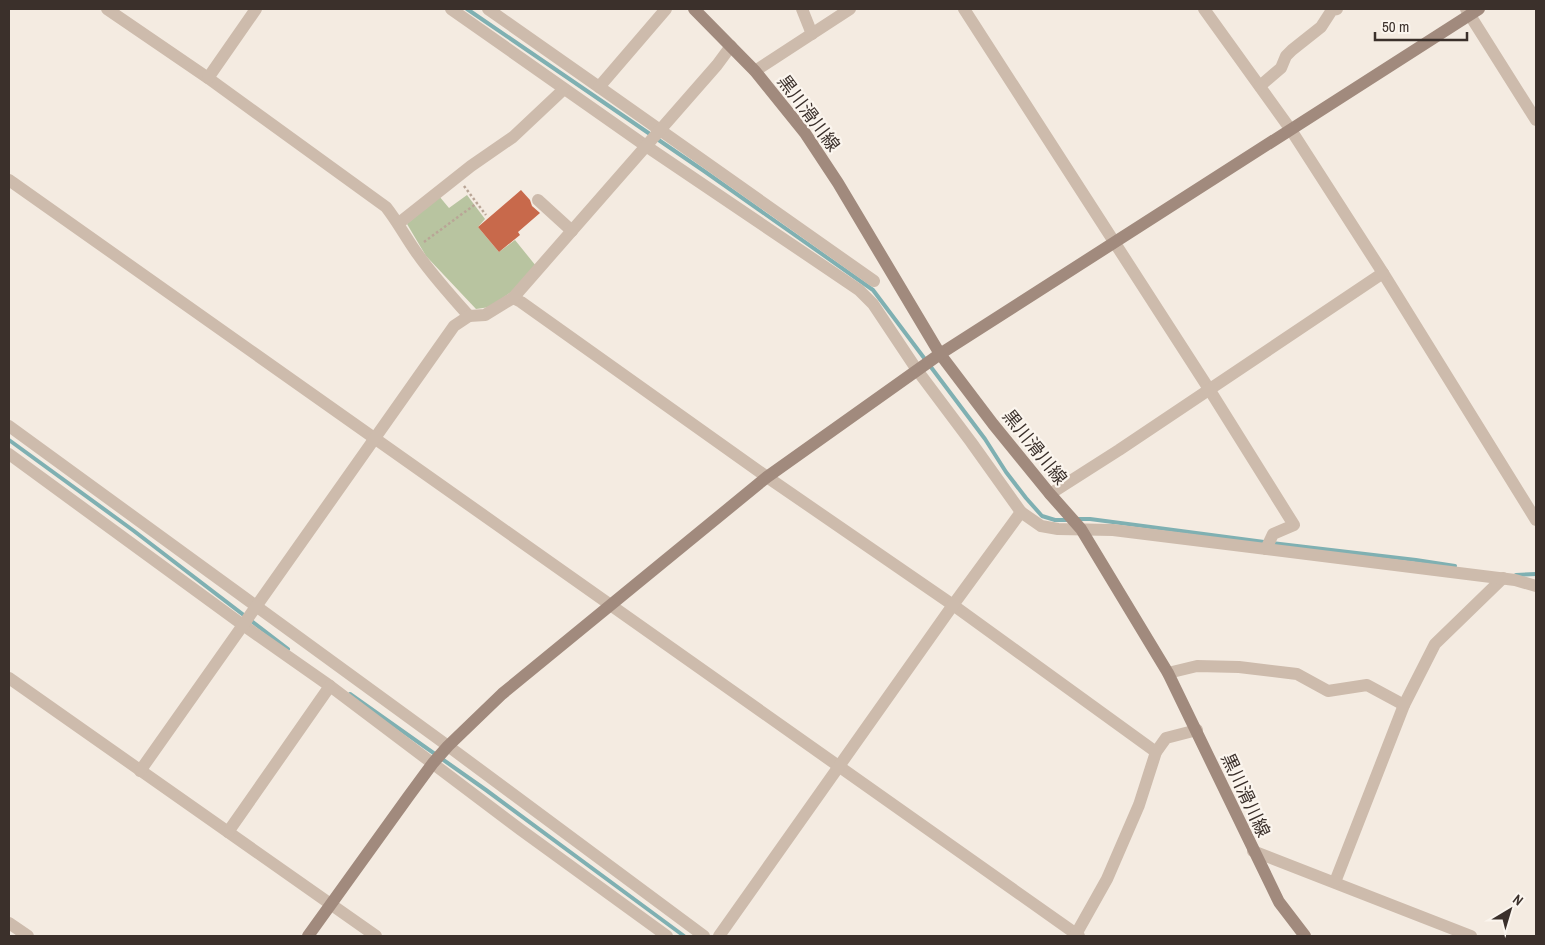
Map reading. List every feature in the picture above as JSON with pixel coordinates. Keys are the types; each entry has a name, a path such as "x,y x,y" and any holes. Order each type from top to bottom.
{"street":[{"path":"107,9 208,78 386,207 399,223 419,257 469,316"},
{"path":"208,78 256,9"},
{"path":"451,9 646,146 859,290 873,304 917,370 1021,512 1041,526 1058,529 1113,530 1503,578 1536,586"},
{"path":"488,9 874,281"},
{"path":"599,87 666,9"},
{"name":"黒川滑川線","path":"694,9 755,71 805,133 838,184 940,354 993,424 1081,529 1168,673 1278,902 1301,934"},
{"path":"802,9 812,34"},
{"path":"755,71 850,9"},
{"path":"964,9 1294,525 1273,534 1266,549"},
{"path":"1204,9 1291,130 1383,273 1536,520"},
{"path":"1260,86 1281,68 1286,56 1321,27 1332,10 1337,9"},
{"path":"308,936 433,763 502,694 767,477 940,354 1291,130 1471,11 1536,120"},
{"path":"140,770 454,326 469,316 485,315 513,298 661,130 731,46"},
{"path":"399,223 456,177 513,137 564,89"},
{"path":"9,180 1077,936 1110,871 1139,805 1156,752 1166,738 1197,730"},
{"path":"538,200 572,231"},
{"path":"1050,494 1383,273"},
{"path":"513,298 953,605 1156,752"},
{"path":"9,426 704,936"},
{"path":"9,454 243,625 330,686 521,830 667,936"},
{"path":"719,936 1021,512"},
{"path":"1335,882 1404,705 1435,644 1503,578"},
{"path":"1168,673 1197,666 1239,667 1297,674 1328,691 1367,685 1404,705"},
{"path":"9,678 376,936"},
{"path":"228,832 330,686"},
{"path":"1253,851 1471,936"},
{"path":"9,923 28,936"}],"path":[{"path":"456,177 486,215"},
{"path":"423,243 477,203"}],"green space":[{"path":"467,195 485,219 478,227 499,252 515,240 536,266 511,292 490,307 476,309 426,256 407,224 439,196 449,208"}],"building":[{"path":"521,190 530,200 532,206 540,213 518,232 520,235 499,252 478,227"}],"waterway":[{"path":"467,9 704,171 873,290 985,439 1006,472 1026,498 1042,516 1055,520 1068,520"},
{"path":"9,440 134,531 288,649"},
{"path":"1077,519 1090,519 1455,566"},
{"path":"1516,575 1536,574"},
{"path":"350,694 486,790 684,936"}]}
